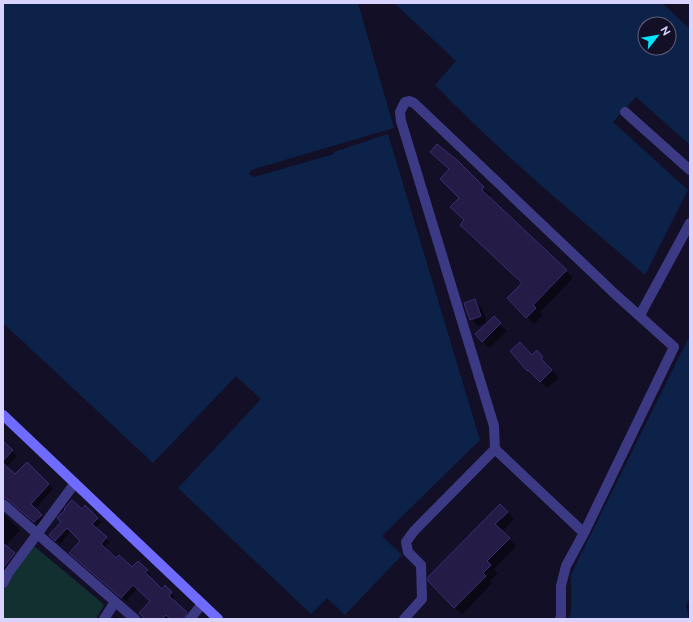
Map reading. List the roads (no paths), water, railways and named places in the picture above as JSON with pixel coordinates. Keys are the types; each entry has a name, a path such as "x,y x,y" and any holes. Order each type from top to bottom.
{"street":[{"path":"560,619 561,586 566,566 584,533 674,347 615,294 414,103 408,101 405,102 400,112 401,121 494,426 495,449 584,533"},
{"path":"625,112 690,170"},
{"path":"640,315 690,223"},
{"path":"3,415 218,619"},
{"path":"404,619 422,599 421,565 408,552 406,542 414,531 495,449"},
{"path":"3,583 6,569 37,534 74,483"},
{"path":"3,504 135,619"},
{"path":"104,619 115,602"},
{"path":"190,619 202,604"}],"water":[{"path":"3,3 358,3 394,128 251,170 249,174 254,177 334,154 334,152 388,134 480,440 382,536 402,555 345,615 327,598 311,614 178,488 261,399 236,376 153,463 3,323"},
{"path":"394,3 662,3 676,16 637,16 637,56 677,56 677,17 690,29 690,145 636,97 613,122 688,190 645,275 511,159 435,85 456,61"},
{"path":"690,335 690,599 686,606 689,619 568,619 571,613 571,574"}]}
